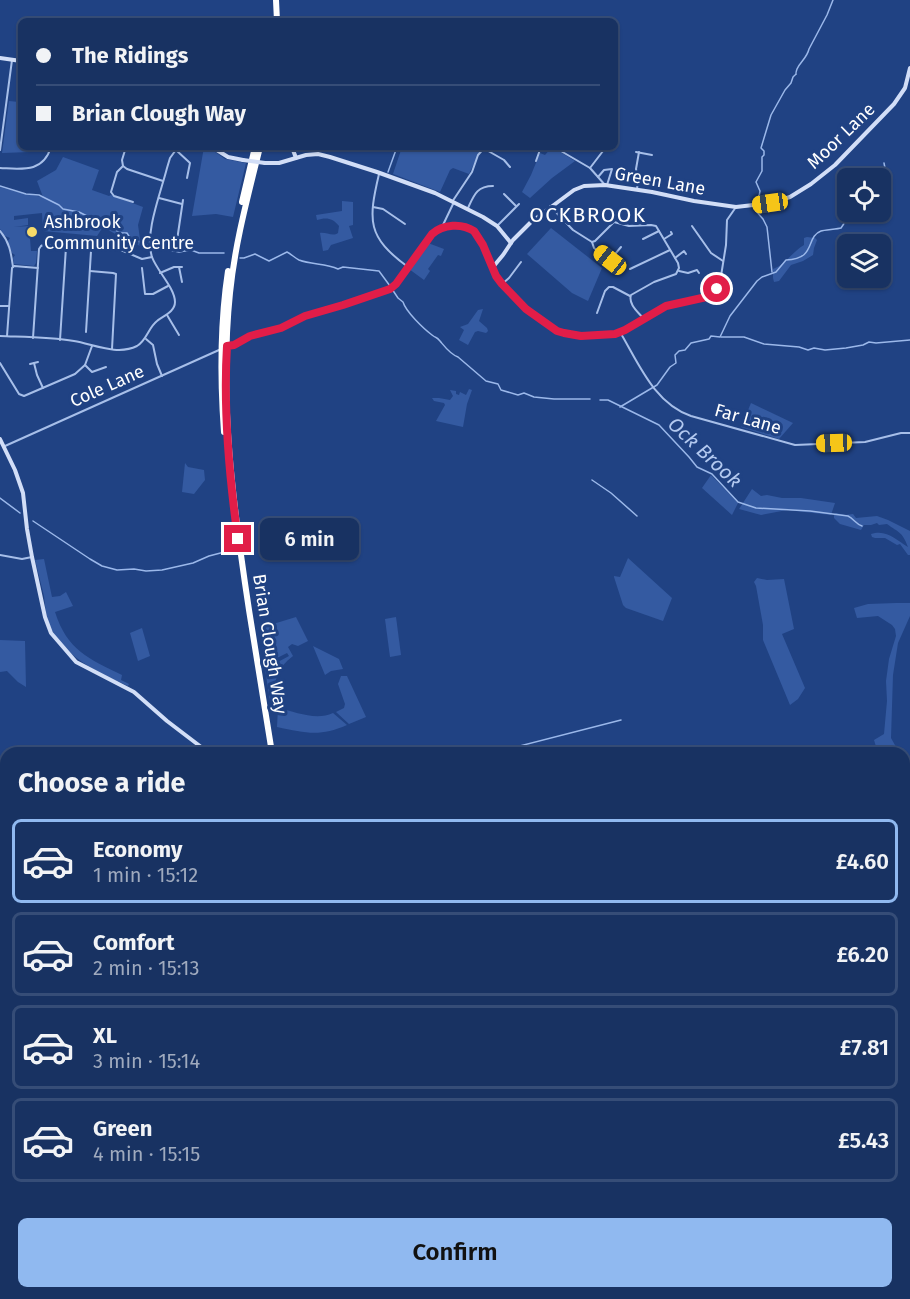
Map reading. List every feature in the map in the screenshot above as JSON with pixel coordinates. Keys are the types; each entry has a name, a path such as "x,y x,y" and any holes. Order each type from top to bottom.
{"highway":[{"path":"275,0 275,18"},
{"name":"Brian Clough Way","path":"254,150 232,250 223,322 223,420 228,493 269,747"},
{"name":"Brian Clough Way","path":"224,348 233,265 259,150"}],"street":[{"path":"0,58 18,60"},
{"path":"0,150 12,59"},
{"name":"Moor Lane","path":"736,207 782,200 821,176 843,157 901,96 910,68"},
{"path":"0,105 6,106"},
{"path":"0,168 33,167 44,160 50,150"},
{"path":"125,150 123,166 164,181"},
{"path":"0,336 74,341 124,350 133,348 145,339 154,323 167,315 175,305 174,296 152,257 150,235 169,161 176,150"},
{"path":"179,150 190,165 187,176"},
{"path":"217,150 228,157 265,163 279,163 309,154 322,155 380,172 435,193 489,220 511,243"},
{"path":"293,150 296,158"},
{"name":"Cole Lane","path":"4,447 250,336 281,328 311,314 394,286 432,234 441,228 482,150"},
{"path":"487,150 504,160 510,167"},
{"path":"536,161 540,150"},
{"path":"559,150 590,168 598,177 606,185 612,169 604,170 598,177"},
{"path":"637,190 638,152 652,155"},
{"path":"590,168 602,153"},
{"path":"123,166 117,172 111,192 114,196 132,200"},
{"path":"380,172 372,224 377,236 391,253 408,267"},
{"name":"Green Lane","path":"550,206 579,187 594,184 736,207"},
{"path":"467,210 476,192 490,185"},
{"path":"497,226 517,205 505,197"},
{"path":"159,198 182,204"},
{"path":"176,247 183,200"},
{"path":"493,267 527,225 550,206 573,231 592,242 594,248 614,263"},
{"path":"373,207 383,209 405,224"},
{"path":"441,228 461,226 472,230 480,239 502,284 526,309 560,332 581,336 606,335 620,332 666,306 711,296 715,293 727,237 727,220 736,207"},
{"path":"592,242 596,241 614,222 629,226 653,225 659,231 679,265 679,271 674,276 651,283 630,296"},
{"path":"692,226 711,253 723,261"},
{"path":"0,231 8,243 13,267 7,336"},
{"path":"643,239 659,231"},
{"path":"664,239 671,235 671,232"},
{"path":"119,244 117,248 142,259 152,257"},
{"path":"33,338 40,247 43,245 91,250 86,330"},
{"path":"60,340 66,247"},
{"path":"610,260 621,247"},
{"path":"630,269 670,250"},
{"path":"675,258 684,251 686,254"},
{"path":"502,284 519,263"},
{"path":"13,267 38,268"},
{"path":"160,273 174,267 181,267 182,282"},
{"path":"142,268 146,294 156,293 168,286"},
{"path":"679,271 688,273 697,270 699,273"},
{"path":"90,271 116,274 112,349"},
{"path":"597,313 605,291 609,287 630,296"},
{"path":"630,296 631,303 643,319"},
{"path":"0,306 9,306"},
{"path":"167,315 179,335"},
{"name":"Far Lane","path":"620,332 655,389 665,401 686,414 788,444 860,442 910,433"},
{"path":"145,339 153,345 162,376"},
{"path":"0,363 20,396 25,396 74,376 85,365 92,346"},
{"path":"39,362 32,363 43,388"},
{"path":"85,365 92,372 106,366"},
{"path":"0,439 23,492 32,557 47,626 71,657 84,667 134,692 201,747"},
{"path":"0,555 22,559 32,557"}],"shaded area":[{"path":"9,101 18,102 18,150 37,150 2,153"},
{"path":"203,150 212,150 225,159 246,163 233,217 216,214 192,216"},
{"path":"401,150 481,150 469,174 453,168 440,192 393,174"},
{"path":"549,150 557,150 575,161 530,198 522,192 540,153 545,155"},
{"path":"63,157 99,170 92,190 143,207 138,225 140,239 146,241 147,249 120,237 120,244 115,246 117,235 103,227 97,236 43,231 42,213 14,216 14,220 28,218 28,225 14,227 29,226 31,251 37,251 34,266 14,264 15,255 8,241 10,238 5,236 0,229 0,187 43,197 37,181 56,170"},
{"path":"342,201 353,202 353,225 349,226 353,238 331,245 328,250 323,251 320,233 336,234 339,226 329,219 317,220 316,215 342,211"},
{"path":"551,228 602,268 588,301 572,293 527,254"},
{"path":"804,238 817,240 813,255 791,265 779,281 774,282 773,269 804,245"},
{"path":"428,243 444,249 441,256 438,255 428,269 430,271 424,280 409,269"},
{"path":"483,309 479,321 488,331 486,333 475,332 468,345 459,340 464,330 460,327 468,324 478,310"},
{"path":"469,389 472,390 463,427 436,421 445,405 432,398 450,400 453,396 450,390 456,391 459,395 460,392 466,395"},
{"path":"751,403 793,423 779,439 741,427"},
{"path":"185,463 188,467 204,470 205,480 194,494 182,492"},
{"path":"711,475 738,503 732,515 702,488"},
{"path":"752,489 761,496 835,503 831,515 787,510 761,515 739,509"},
{"path":"836,513 853,514 856,518 877,516 910,531 910,555 900,544 897,545 885,538 872,537 871,534 887,534 908,547 902,535 887,524 864,525 861,530 840,524 834,518"},
{"path":"628,558 672,598 663,621 623,605 614,576 620,577"},
{"path":"44,559 52,597 66,592 73,606 55,612 66,636 89,658 122,675 121,680 129,684 128,686 82,662 55,636 48,621 35,560"},
{"path":"757,578 784,579 794,629 782,634 805,688 798,699 790,705 763,640 763,625 754,582"},
{"path":"910,603 910,616 898,643 893,675 891,738 896,747 876,747 874,740 884,734 886,681 889,659 896,636 895,629 878,616 857,618 854,608 868,604"},
{"path":"296,617 308,641 298,646 292,644 288,647 293,656 280,670 273,701 270,701 265,669 289,656 287,653 265,664 260,628"},
{"path":"396,617 401,655 390,657 385,619"},
{"path":"142,628 150,656 138,661 130,633"},
{"path":"0,640 25,641 26,687 7,671 0,672"},
{"path":"313,646 339,659 343,669 331,671 325,675"},
{"path":"341,676 347,676 366,717 349,724 336,712 344,708 345,704 338,684"},
{"path":"278,708 313,716 333,713 347,725 313,733 277,727"}],"waterway":[{"path":"758,202 760,191 756,182 762,171 764,155 761,148 771,115 796,74 798,66 807,55 833,0"},
{"path":"388,172 396,150"},
{"path":"884,163 885,168"},
{"name":"Ock Brook","path":"0,186 26,194 39,195 63,209 79,212 120,233 127,233 130,238 138,240 141,244 179,252 191,250 199,253 224,253"},
{"path":"757,207 756,211 767,227 772,272"},
{"path":"620,407 657,385 670,367 676,363 675,355 679,351 685,350 691,343 709,339 711,336 720,337 730,316 757,281 776,272 786,260 802,256 816,234 841,228 845,222"},
{"name":"Ock Brook","path":"240,258 255,254 269,261 287,252 299,260 338,269 343,267 379,271 390,286"},
{"name":"Ock Brook","path":"392,289 411,315 425,329 486,381 498,384 501,390 518,395 524,393 534,397 590,399"},
{"path":"721,337 744,337 764,344 808,350 846,348 869,342 910,340"},
{"name":"Ock Brook","path":"600,400 608,400 659,425 697,467 712,474 738,502 756,508 848,516 862,526"},
{"path":"592,480 637,516"},
{"path":"0,498 20,513"},
{"path":"33,521 90,559 102,566 117,570 162,570 232,550"},
{"path":"515,747 621,720"}],"place":[{"name":"Ashbrook Community Centre","path":"32,232"}],"district":[{"name":"OCKBROOK","path":"588,215"}],"route":[{"path":"238,539 228,438 227,346 234,345 250,336 281,328 305,316 390,289 432,234 439,229 461,226 477,233 496,276 505,288 525,308 560,332 574,336 618,333 666,306 711,296 717,289"}]}
